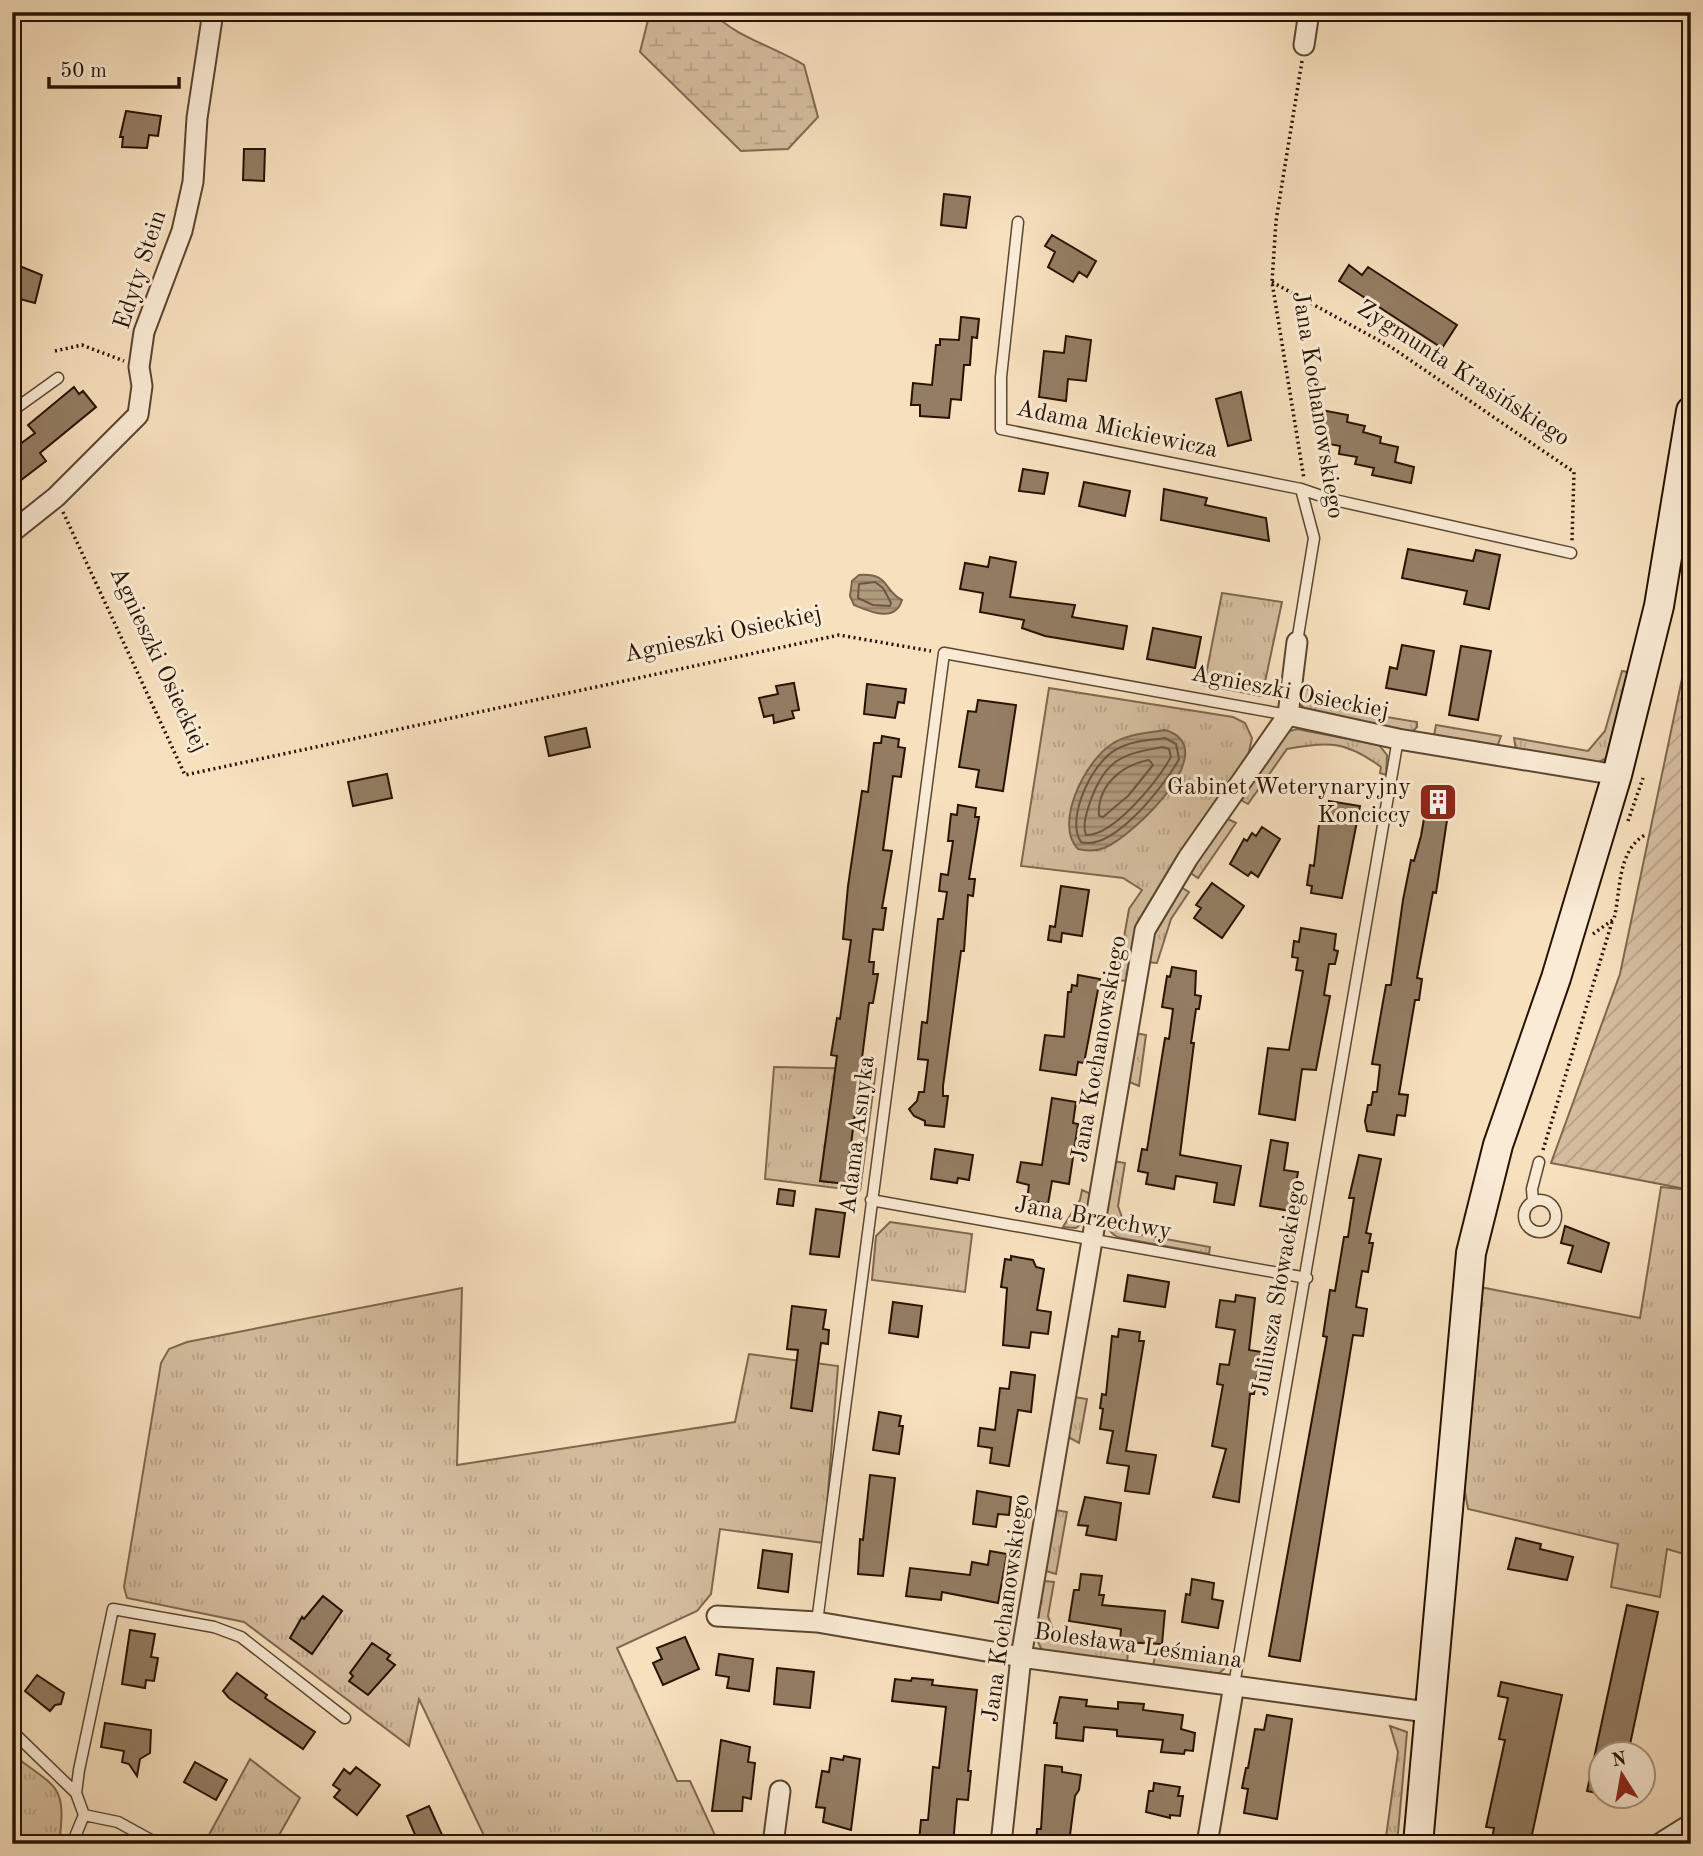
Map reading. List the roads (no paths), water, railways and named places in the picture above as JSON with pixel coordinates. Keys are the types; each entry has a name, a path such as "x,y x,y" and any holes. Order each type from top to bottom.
{"street":[{"name":"Edyty Stein","path":"12,532 56,498 138,415 142,386 139,367 144,332 182,231 193,182 197,118 213,12"},
{"path":"1304,46 1309,12"},
{"path":"1418,1844 1427,1712 1471,1253 1499,1145 1630,776 1691,411"},
{"name":"Jana Kochanowskiego","path":"1001,1844 1021,1657 1145,930 1188,858 1288,715 1297,642"},
{"name":"Agnieszki Osieckiej","path":"1288,715 1398,739 1630,776"},
{"name":"Bolesława Leśmiana","path":"717,1616 817,1622 1021,1657 1427,1712"},
{"name":"Juliusza Słowackiego","path":"1207,1844 1234,1685"},
{"path":"773,1844 780,1791"},
{"path":"1659,1844 1691,1824"}],"lane":[{"name":"Adama Mickiewicza","path":"1018,222 1001,377 1001,429 1301,489"},
{"path":"12,411 58,378"},
{"path":"1301,489 1330,499 1571,553"},
{"name":"Jana Kochanowskiego","path":"1297,642 1314,538 1301,489"},
{"name":"Agnieszki Osieckiej","path":"944,653 1288,715"},
{"name":"Adama Asnyka","path":"817,1622 944,653"},
{"name":"Juliusza Słowackiego","path":"1234,1685 1307,1278 1398,739"},
{"path":"1533,1202 1532,1189 1539,1162"},
{"name":"Jana Brzechwy","path":"871,1200 1307,1278"},
{"path":"76,1793 113,1609 214,1627 241,1637 345,1718"},
{"path":"12,1731 76,1793 85,1815 72,1844"},
{"path":"85,1815 118,1822 158,1844"}],"water":[{"path":"859,575 881,579 902,600 899,607 888,614 882,614 854,605 850,596 852,581"},
{"path":"1165,730 1181,740 1185,754 1180,772 1168,792 1152,811 1117,841 1097,850 1078,849 1071,838 1071,809 1083,778 1092,764 1102,752 1124,738"}],"place":[{"name":"Gabinet Weterynaryjny Konciccy","path":"1438,802"}]}
